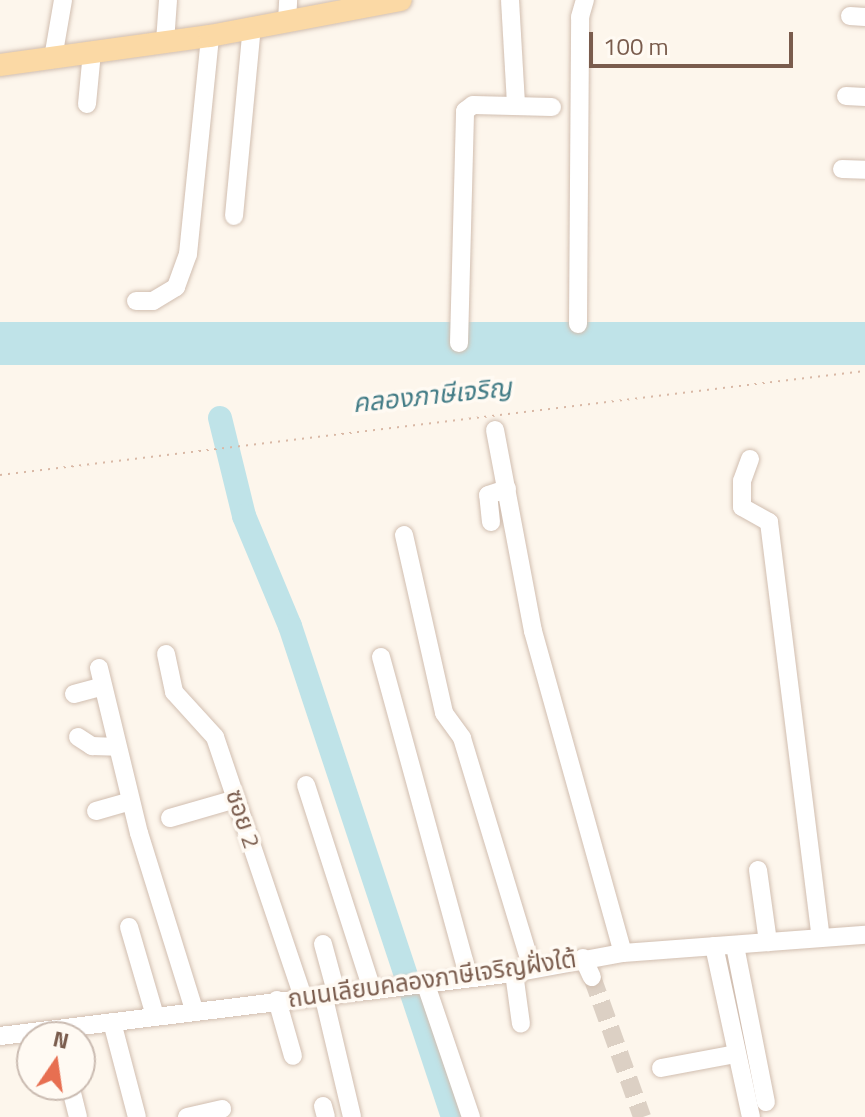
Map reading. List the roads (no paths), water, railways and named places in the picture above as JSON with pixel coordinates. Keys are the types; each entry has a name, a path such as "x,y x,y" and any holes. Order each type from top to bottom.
{"main road":[{"path":"0,65 210,36 252,27 295,10 401,0"}],"street":[{"path":"53,58 63,0"},
{"path":"165,42 168,0"},
{"path":"510,0 516,105"},
{"path":"578,324 580,17 585,0"},
{"path":"234,216 252,27"},
{"path":"136,301 153,301 176,287 188,254 210,36"},
{"path":"87,104 92,52"},
{"path":"459,343 461,122 473,105 552,107"},
{"path":"842,169 865,170"},
{"path":"495,430 533,631 623,953"},
{"path":"750,459 742,481 742,507 769,522 821,938"},
{"path":"491,522 488,495 507,489"},
{"path":"404,535 444,713 462,738 523,971 521,1024"},
{"name":"ซอย 2","path":"166,654 174,692 215,737 303,997"},
{"path":"381,657 469,978"},
{"path":"74,694 100,678 131,801 194,1010"},
{"path":"78,737 92,746 117,747"},
{"path":"306,785 372,989"},
{"path":"170,818 236,799"},
{"path":"96,811 131,801"},
{"path":"758,870 768,942"},
{"path":"129,927 155,1016"},
{"name":"ถนนเลียบคลองภาษีเจริญฝั่งใต้","path":"96,1025 194,1010 523,971 623,953 865,935"},
{"path":"323,944 352,1117"},
{"path":"714,946 751,1117"},
{"path":"735,946 766,1102"},
{"path":"583,958 592,977"},
{"path":"417,983 471,1117"},
{"path":"277,1000 293,1056"},
{"path":"112,1022 137,1117"},
{"path":"661,1068 736,1054"},
{"path":"187,1117 222,1109"}],"water":[{"path":"0,322 865,322 865,365 0,365"}],"waterway":[{"path":"220,418 244,516 290,626 453,1117"}],"tunnel":[{"path":"592,977 642,1117"}],"water label":[{"name":"คลองภาษีเจริญ","path":"432,395"}]}
